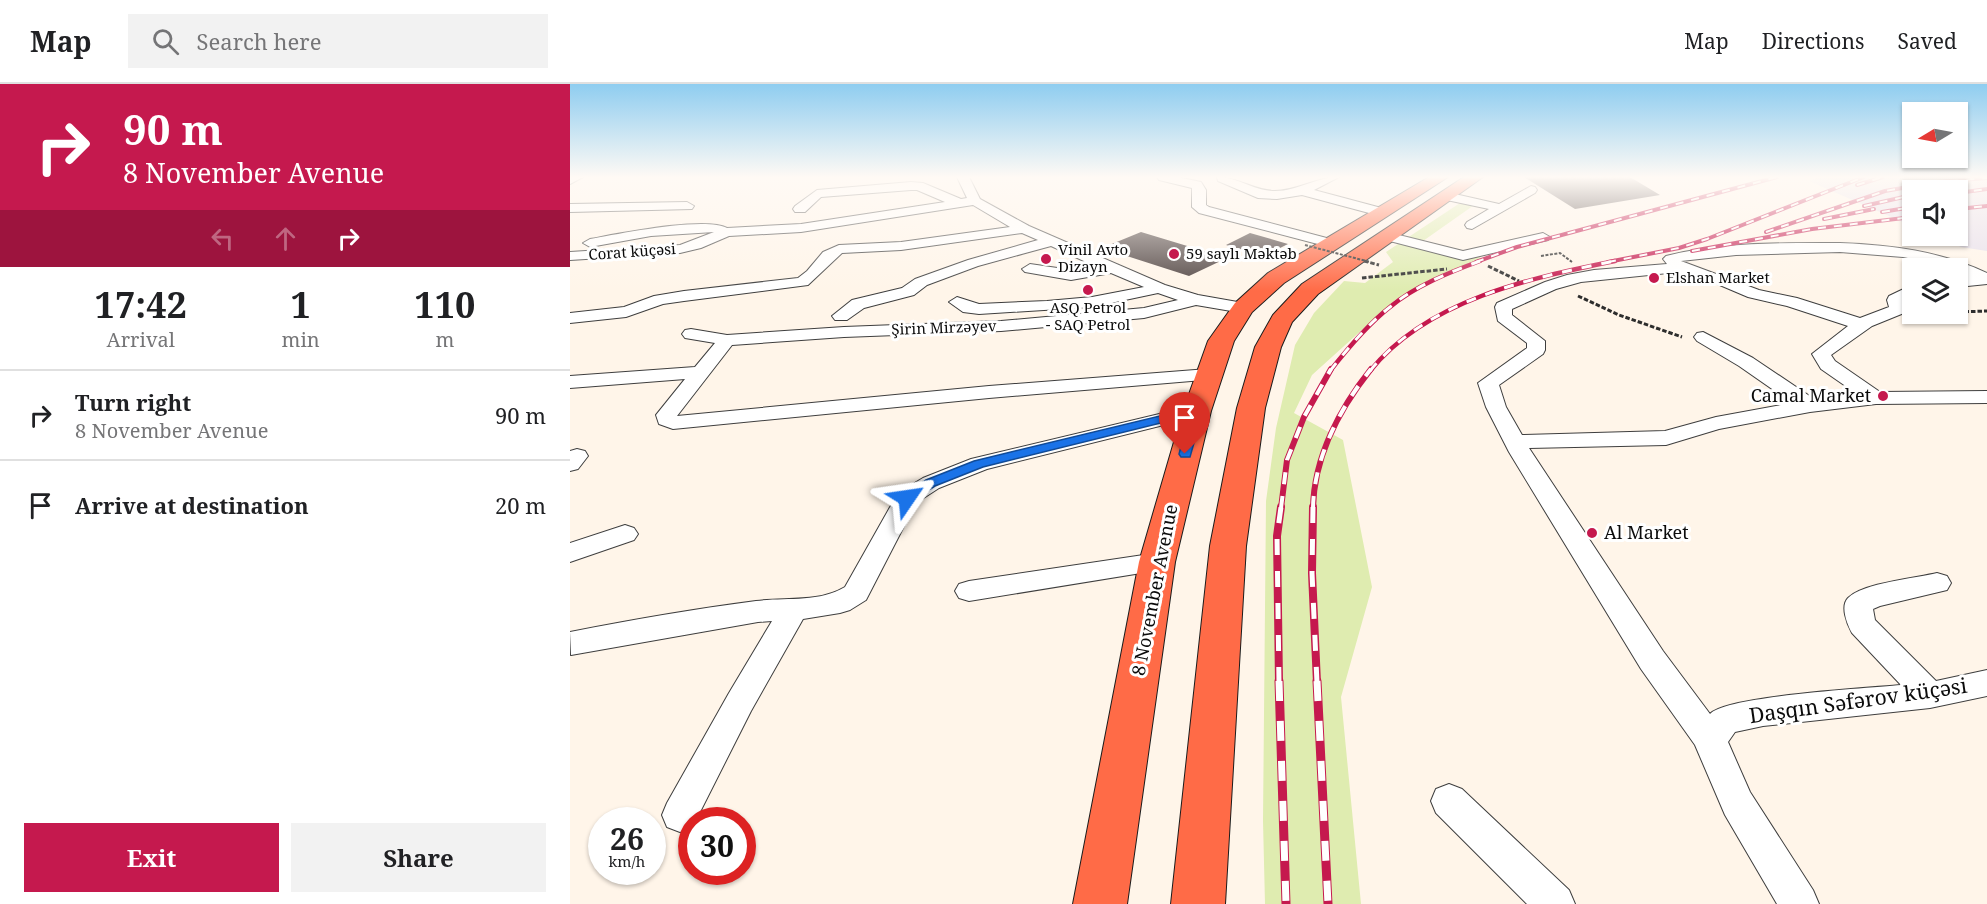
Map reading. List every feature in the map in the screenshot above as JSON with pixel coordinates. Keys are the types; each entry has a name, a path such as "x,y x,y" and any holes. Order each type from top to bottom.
{"highway":[{"name":"8 November Avenue","path":"1198,904 1228,546 1251,408 1259,375 1268,347 1281,320 1295,304 1310,289 1383,238 1409,215"},
{"name":"8 November Avenue","path":"1100,904 1157,562 1197,411 1221,341 1243,308 1319,244 1383,238"}],"street":[{"name":"Corat küçəsi","path":"570,255 680,249 727,232 801,228 861,215"},
{"path":"1002,215 1024,229 1159,288 1195,300 1243,308"},
{"path":"1222,215 1319,244"},
{"path":"1344,215 1383,238 1463,256 1543,237"},
{"path":"1472,225 1489,215"},
{"name":"Corat küçəsi","path":"570,247 651,232 717,228 727,232"},
{"path":"570,318 626,312 660,300 684,296 802,282 813,277 830,252 838,249 900,246 1024,229"},
{"path":"841,316 858,304 908,292 921,282 973,263 1052,241"},
{"path":"1678,267 1671,259 1698,253 1738,249 1815,247 1875,249 1936,258"},
{"path":"1799,904 1737,803 1718,764 1710,739 1652,660 1515,442 1496,407 1488,383 1536,350 1536,341 1504,317 1503,307 1568,280 1678,267 1714,277 1754,294 1791,302 1862,325"},
{"path":"1030,269 1065,276 1084,275 1112,268"},
{"path":"1968,270 1987,279 1968,281"},
{"path":"1108,300 1106,285 1128,275"},
{"path":"957,302 969,308 979,309 1108,300 1159,288"},
{"path":"1876,398 1828,365 1821,354 1862,325 1898,309 1895,300 1902,296"},
{"name":"Şirin Mirzəyev","path":"691,334 727,340 844,332 1001,326 1144,313 1195,300"},
{"path":"1703,337 1746,362 1810,406"},
{"path":"727,340 666,415 666,420 673,423 989,392 1208,375"},
{"path":"570,382 700,372"},
{"path":"1515,442 1666,438 1716,423 1810,406 1876,398 1987,397"},
{"path":"571,642 758,611 794,610 840,603 856,593 864,574 907,498 931,483 979,464 1197,411"},
{"path":"570,457 576,456 570,464"},
{"path":"570,553 624,534"},
{"path":"969,591 1157,562"},
{"path":"1930,695 1862,625 1858,605 1872,597 1937,584"},
{"path":"684,807 740,702 794,610"},
{"name":"Daşqın Səfərov küçəsi","path":"1710,739 1725,720 1763,712 1930,695 1987,683"},
{"path":"1449,801 1555,904"}],"path":[{"path":"1319,244 1383,238"},
{"path":"1575,295 1619,315 1690,340 1703,337"},
{"path":"1968,312 1987,311"}],"shaded area":[{"path":"1887,215 1902,215 1902,222"},
{"path":"1968,215 1987,215 1987,251 1959,246 1968,246"}],"green space":[{"path":"1441,215 1460,215 1423,241 1482,258 1427,281 1395,300 1312,375 1294,413 1343,440 1372,587 1341,697 1361,904 1265,904 1263,821 1266,501 1276,428 1295,345 1314,313 1344,281 1365,283 1393,262 1386,252"}],"building":[{"path":"1141,232 1227,258 1189,276 1102,248"},
{"path":"1250,233 1288,244 1264,256 1226,245"}],"railway":[{"path":"1476,262 1517,247 1635,215"},
{"path":"1608,262 1679,248 1767,215"},
{"path":"1766,232 1815,215"},
{"path":"1824,219 1843,215"},
{"path":"1692,251 1812,229 1902,218"},
{"path":"1330,371 1366,329 1400,299 1433,280 1480,261"},
{"path":"1370,371 1393,347 1420,326 1450,309 1482,296 1549,275 1615,261"},
{"path":"1281,508 1287,460 1304,417 1331,369"},
{"path":"1313,508 1318,470 1331,434 1349,400 1371,369"},
{"path":"1279,683 1277,536 1281,507"},
{"path":"1313,507 1312,573 1317,683"},
{"path":"1279,681 1286,904"},
{"path":"1317,681 1328,904"}],"place":[{"name":"59 saylı Məktəb","path":"1174,254"},
{"name":"Vinil Avto Dizayn","path":"1046,259"},
{"name":"Elshan Market","path":"1654,278"},
{"name":"ASQ Petrol - SAQ Petrol","path":"1088,290"},
{"name":"Camal Market","path":"1883,396"},
{"name":"Al Market","path":"1592,533"}],"route":[{"path":"907,498 931,483 979,464 1197,411 1185,454"}]}
